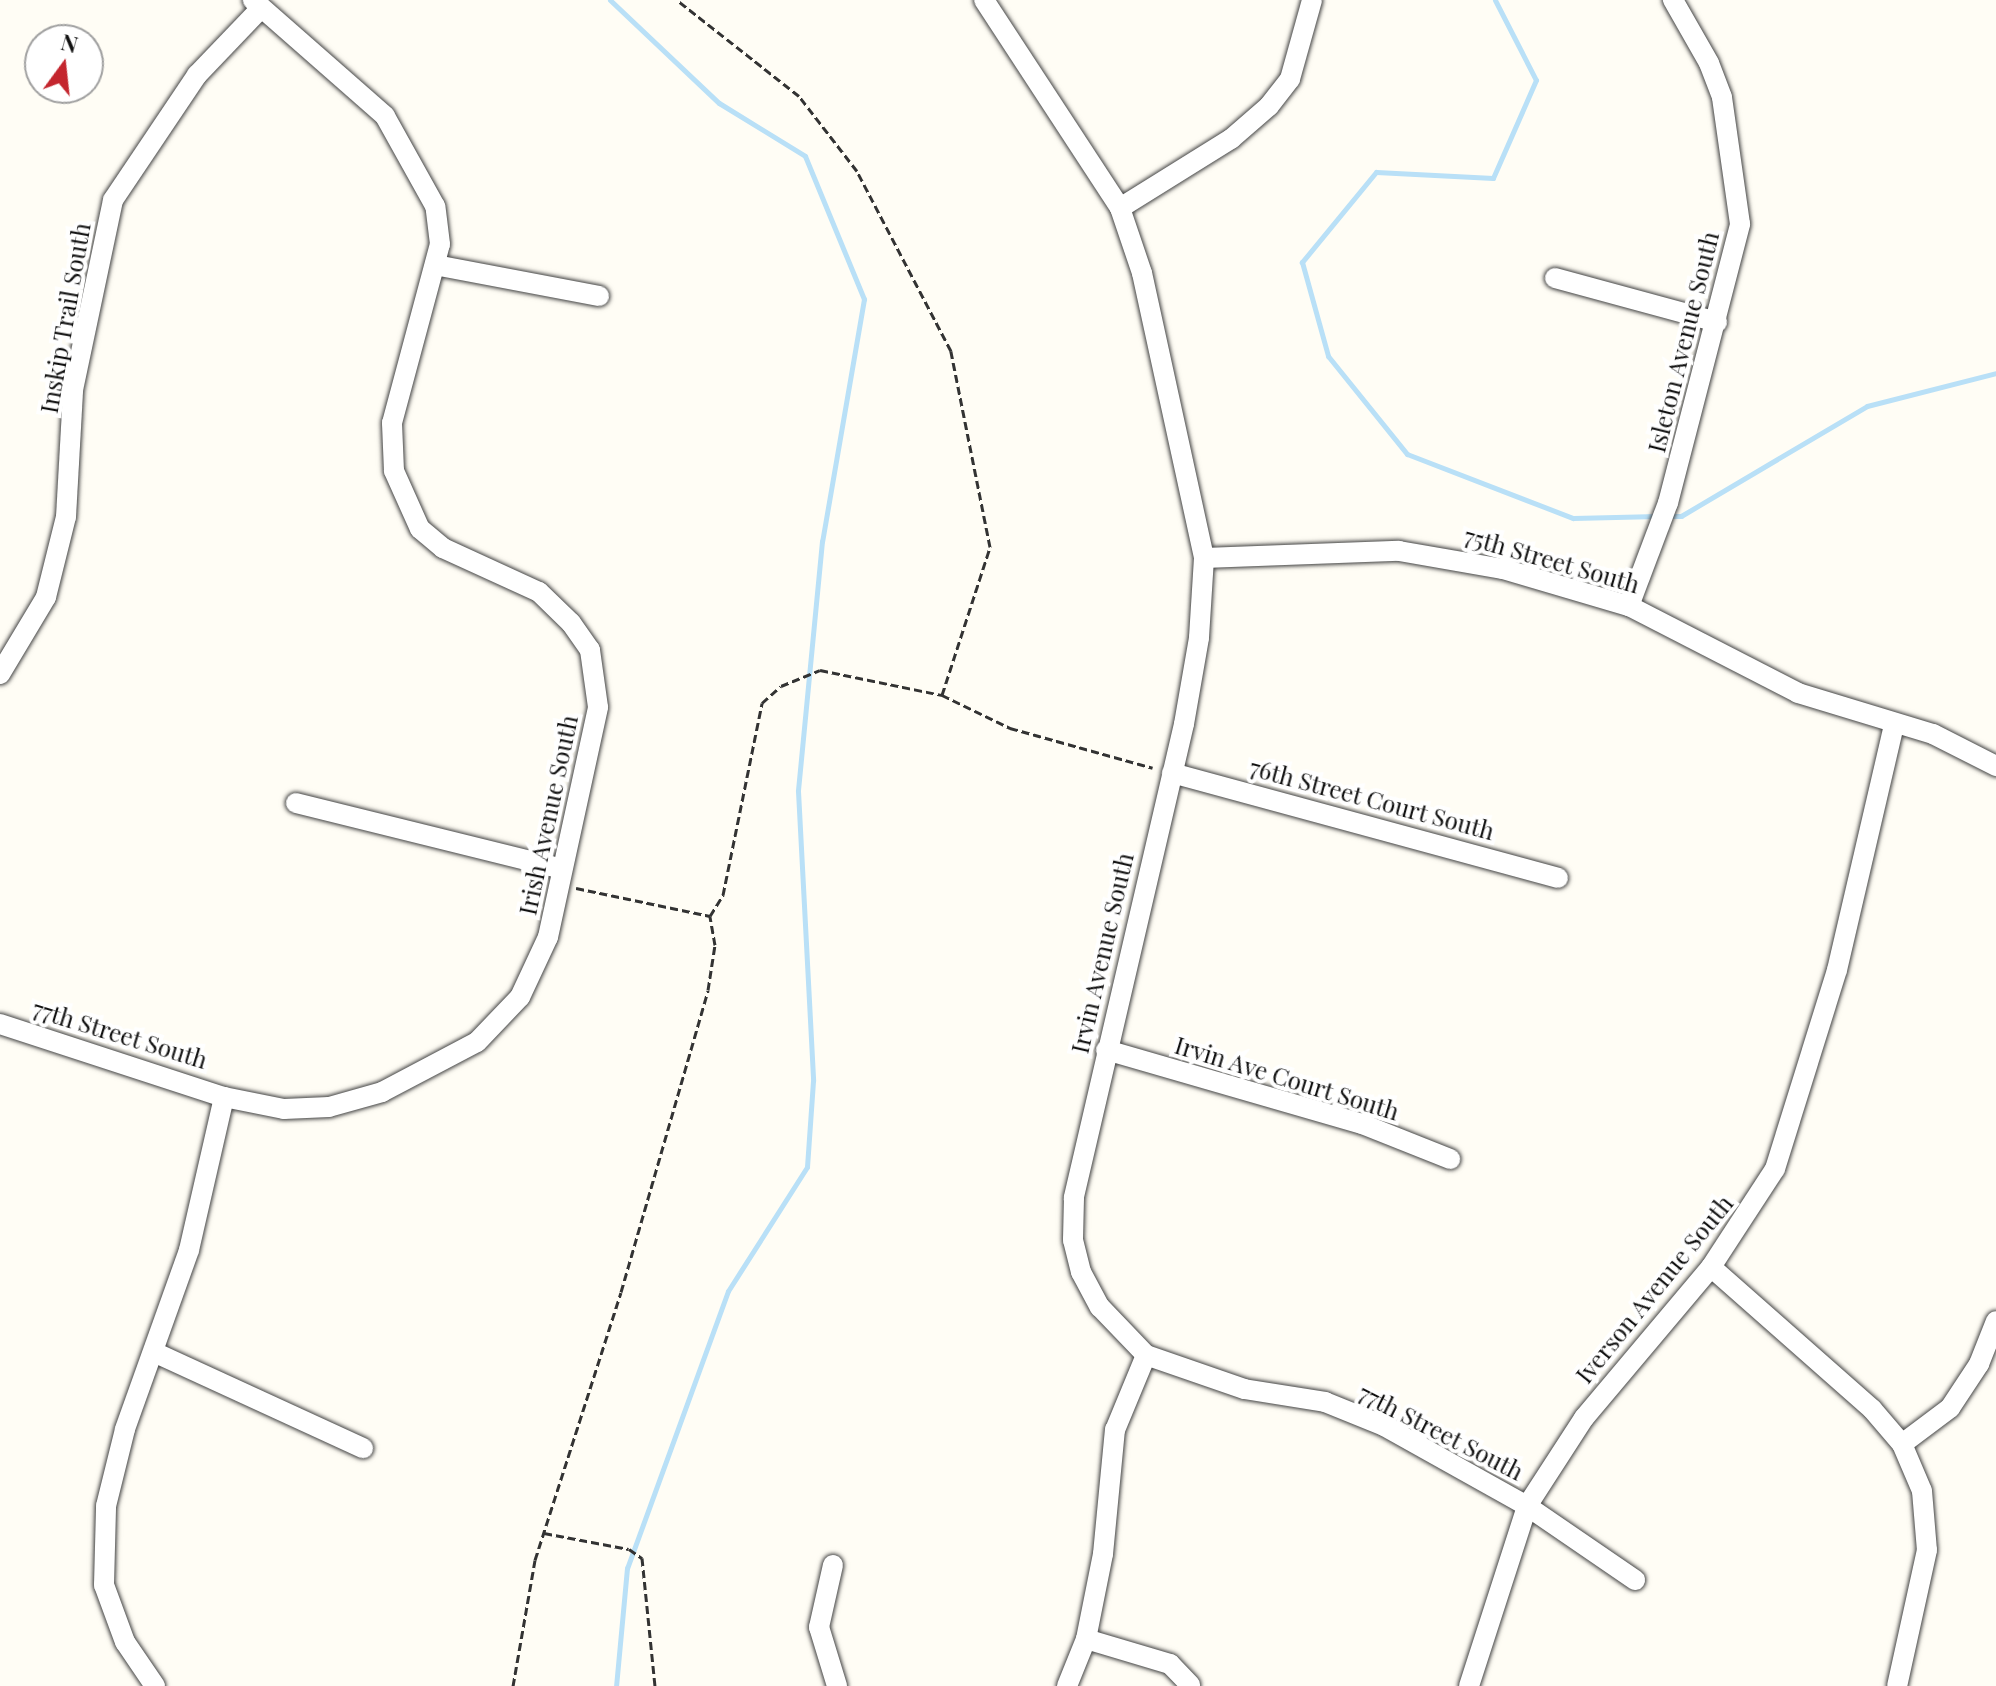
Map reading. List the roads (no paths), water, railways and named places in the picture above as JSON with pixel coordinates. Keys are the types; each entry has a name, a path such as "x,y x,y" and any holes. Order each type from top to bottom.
{"street":[{"name":"Irvin Avenue South","path":"984,0 1120,208 1142,273 1204,558 1199,638 1172,773 1074,1198 1073,1240 1081,1272 1100,1307 1146,1355"},
{"path":"1120,208 1231,139 1269,106 1290,79 1312,0"},
{"name":"Isleton Avenue South","path":"1629,606 1668,503 1740,224 1722,97 1709,63 1673,0"},
{"path":"257,4 385,116 435,206 440,244 435,265 599,296"},
{"name":"Inskip Trail South","path":"0,674 46,597 66,517 73,390 113,200 197,75 257,4"},
{"name":"Irish Avenue South","path":"224,1097 284,1109 329,1107 382,1092 477,1042 520,997 548,937 598,707 590,650 571,623 539,592 443,548 420,529 394,471 392,423 435,265"},
{"path":"1555,278 1717,322"},
{"name":"75th Street South","path":"1204,558 1399,551 1503,569 1629,606 1798,693 1894,725 1933,734 1996,766"},
{"name":"Iverson Avenue South","path":"1469,1686 1527,1506 1584,1418 1711,1267 1753,1211 1784,1148 1837,970 1894,725"},
{"name":"76th Street Court South","path":"1172,773 1558,878"},
{"path":"296,803 560,876"},
{"name":"77th Street South","path":"0,1024 224,1097"},
{"name":"Irvin Ave Court South","path":"1106,1050 1362,1124 1450,1159"},
{"path":"155,1686 125,1642 104,1585 106,1506 125,1429 156,1353 189,1250 224,1097"},
{"path":"1711,1267 1872,1409 1902,1444 1922,1491 1927,1550 1897,1686"},
{"path":"1902,1444 1950,1408 1979,1364 1996,1321"},
{"path":"156,1353 363,1448"},
{"path":"1067,1686 1086,1639 1103,1554 1115,1430 1146,1355"},
{"name":"77th Street South","path":"1146,1355 1244,1389 1325,1402 1384,1426 1527,1506 1635,1580"},
{"path":"833,1565 819,1627 837,1686"},
{"path":"1086,1639 1170,1664 1190,1685"}],"waterway":[{"path":"610,0 719,103 805,156 864,299 822,541 798,791 813,1081 807,1167 728,1291 627,1568 616,1686"},
{"path":"1495,0 1536,80 1493,178 1376,172 1302,262 1328,356 1407,454 1573,518 1658,516"},
{"path":"1668,516 1681,516 1867,406 1996,373"}]}
